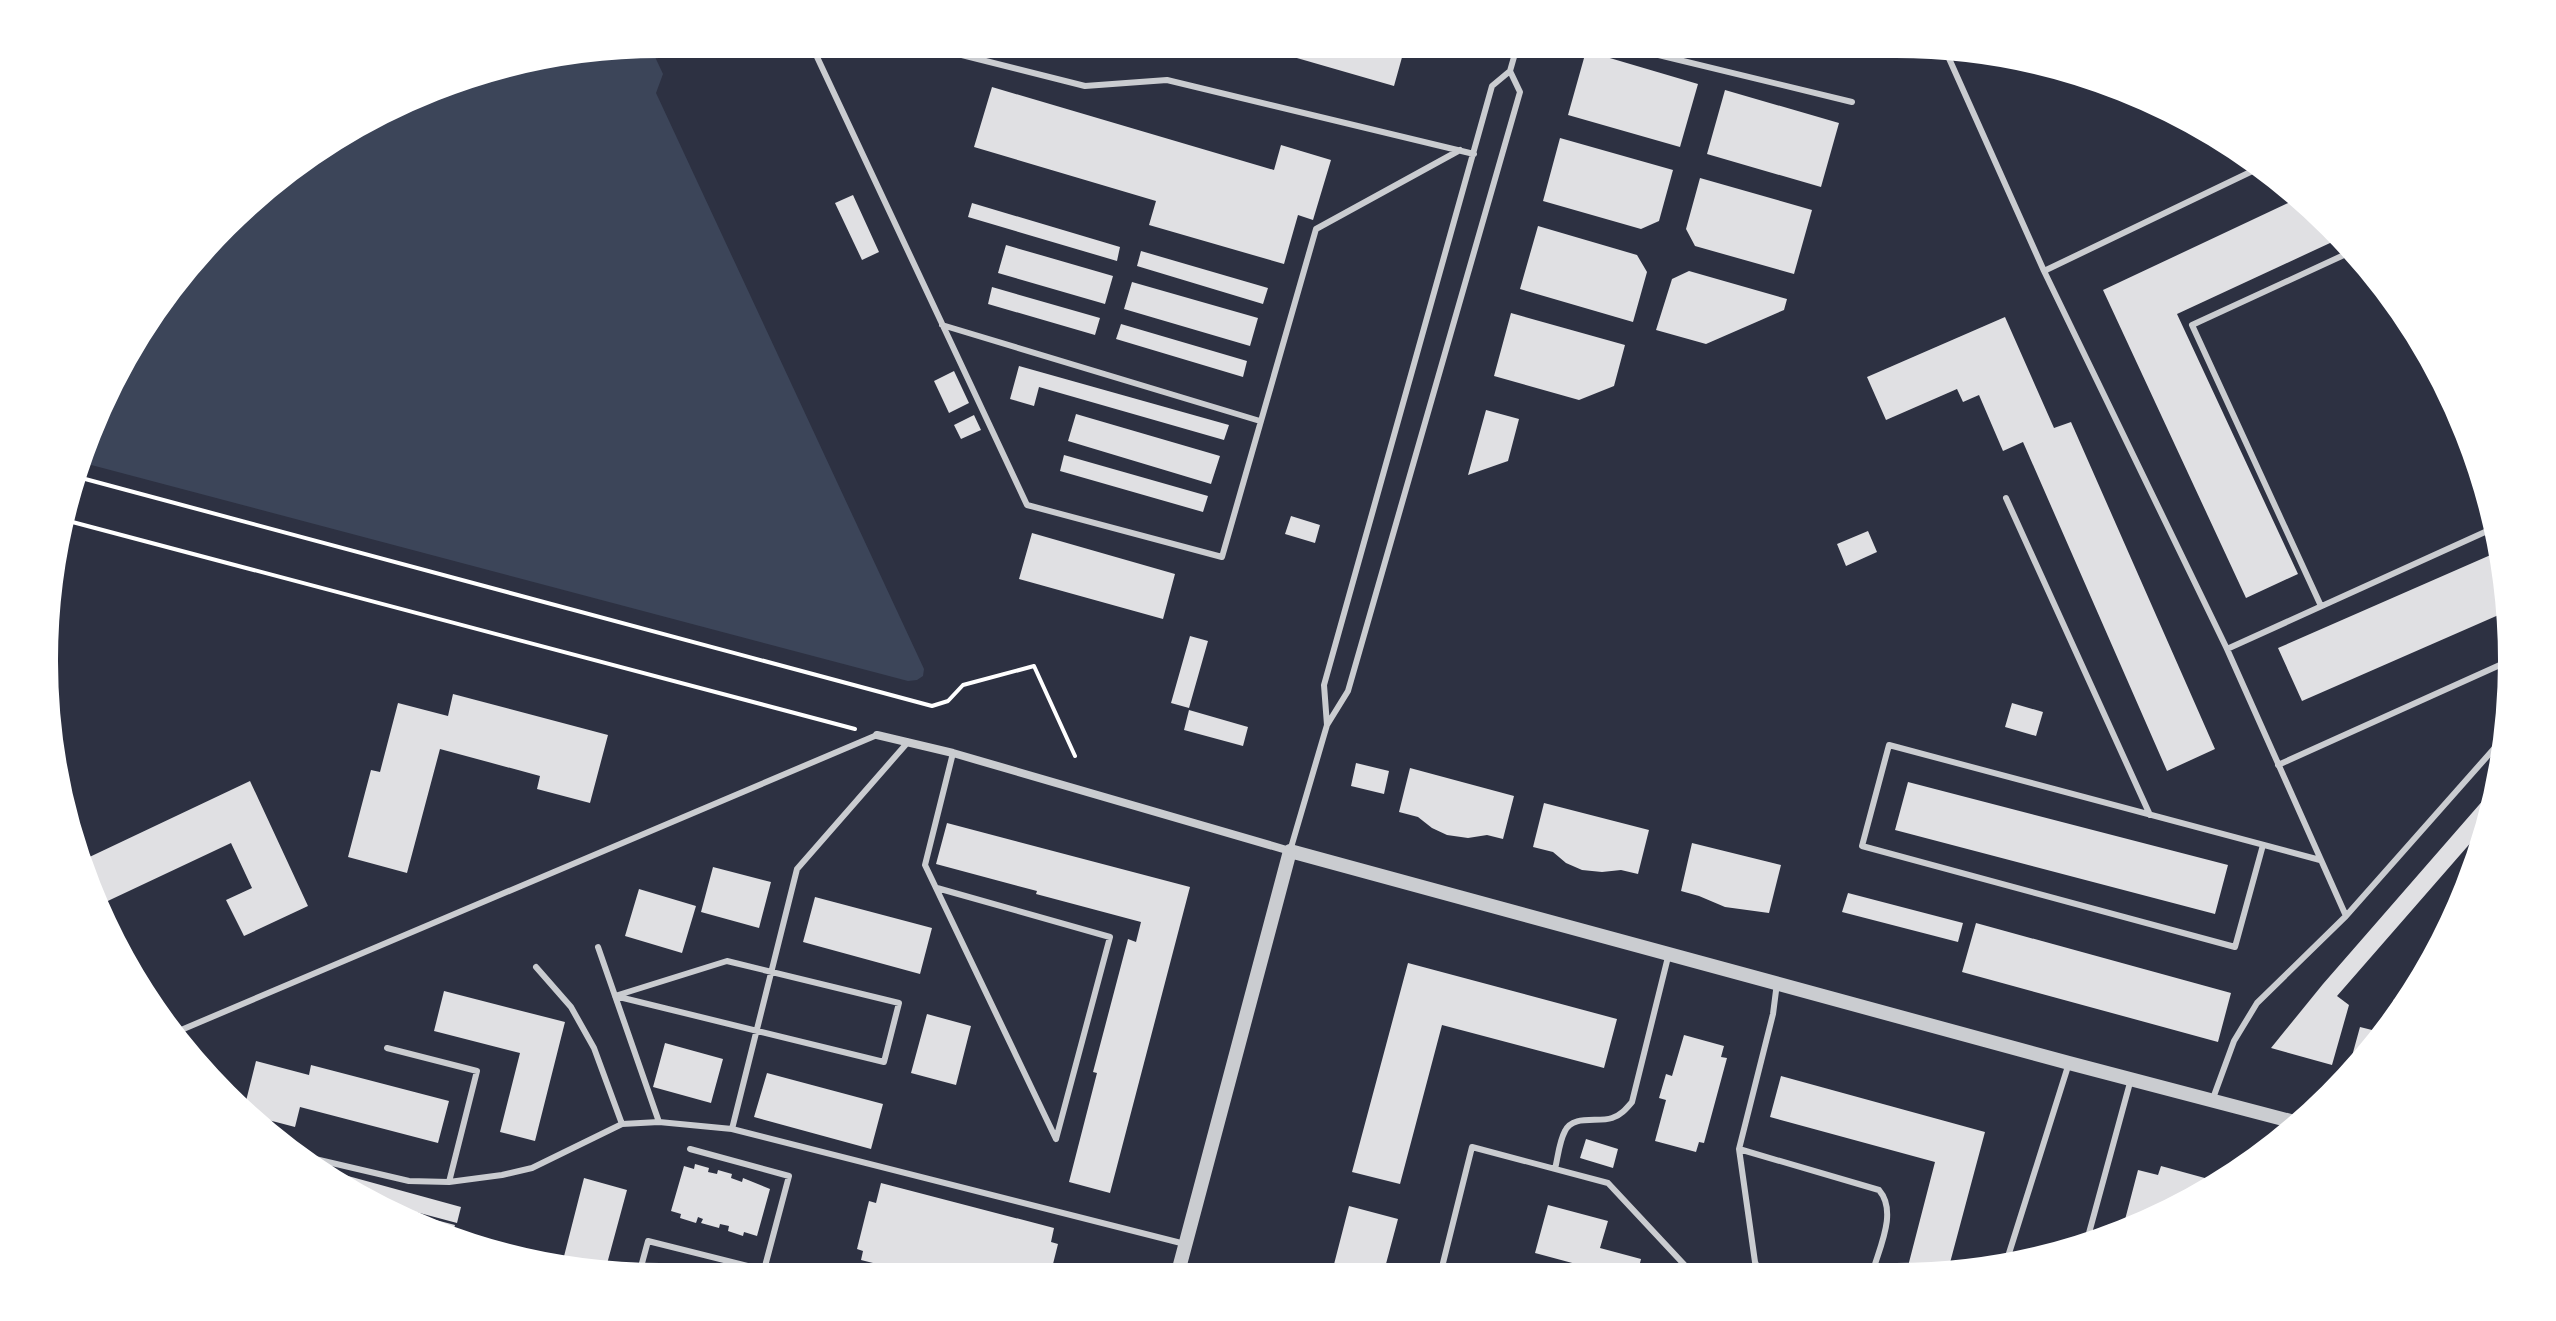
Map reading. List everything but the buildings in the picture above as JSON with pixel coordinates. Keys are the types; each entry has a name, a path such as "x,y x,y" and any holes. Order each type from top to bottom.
{"street":[{"path":"877,735 953,753 1290,851 2287,1120"},
{"path":"1180,1265 1290,851"}],"lane":[{"path":"817,56 1027,505 1222,557 1316,229 1460,150"},
{"path":"966,56 1085,86 1167,80 1474,154"},
{"path":"1327,725 1324,685 1492,86 1510,71 1514,56"},
{"path":"1663,56 1852,102"},
{"path":"1949,58 2044,271 2227,649 2346,916"},
{"path":"1290,851 1327,725 1348,691 1520,92 1510,71"},
{"path":"2044,271 2250,172"},
{"path":"2321,606 2192,325 2344,255"},
{"path":"942,325 1260,421"},
{"path":"2006,498 2150,815"},
{"path":"2227,649 2485,532"},
{"path":"2278,765 2500,665"},
{"path":"182,1030 877,735"},
{"path":"732,1129 797,869 908,742"},
{"path":"2263,845 2235,947 1862,846 1889,745 2320,860"},
{"path":"2212,1101 2234,1041 2257,1003 2346,916 2493,750"},
{"path":"937,888 1110,937 1056,1139 925,865 953,753"},
{"path":"598,947 659,1122"},
{"path":"1555,1169 1565,1130 1570,1124 1611,1119 1623,1113 1632,1102 1669,953"},
{"path":"727,961 899,1003 884,1062 615,996 727,961"},
{"path":"536,967 571,1007 594,1048 622,1124"},
{"path":"1756,1265 1739,1149 1773,1014 1777,983"},
{"path":"387,1048 477,1071 449,1182"},
{"path":"2009,1254 2069,1063"},
{"path":"2089,1233 2131,1079"},
{"path":"322,1161 409,1181 449,1182 532,1168 622,1124 659,1122 732,1129 1185,1244"},
{"path":"1442,1265 1472,1147 1608,1183 1685,1265"},
{"path":"690,1149 789,1176 765,1265"},
{"path":"1739,1149 1879,1190 1889,1212 1874,1265"},
{"path":"642,1265 648,1241 744,1265"}],"path":[{"path":"84,479 932,706 948,701 963,685 1034,666 1075,756"},
{"path":"73,522 877,735"}],"shaded area":[{"path":"655,56 663,74 656,93 924,669 923,676 908,681 89,464 118,393 137,358 181,293 233,233 293,181 358,137 393,118 466,88 582,61"}]}
